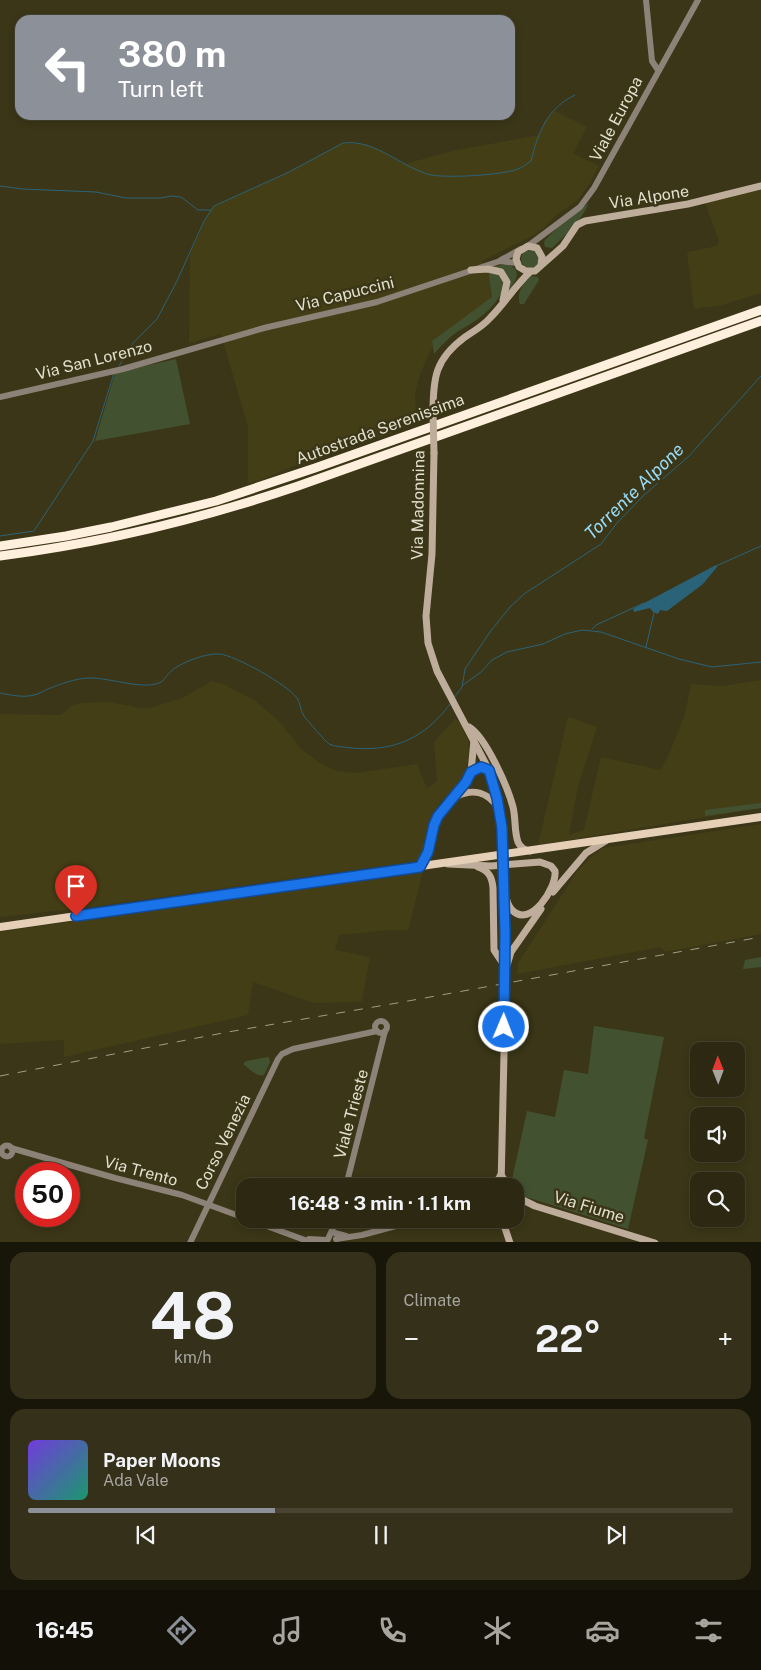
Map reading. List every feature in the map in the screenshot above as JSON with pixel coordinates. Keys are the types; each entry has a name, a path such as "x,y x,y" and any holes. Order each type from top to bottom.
{"highway":[{"name":"Autostrada Serenissima","path":"0,546 111,527 224,499 761,310"},
{"name":"Autostrada Serenissima","path":"0,556 34,552 113,537 220,511 761,322"},
{"path":"0,562 34,552"}],"main road":[{"name":"Via Alpone","path":"541,265 567,241 578,225 585,221 696,203 761,186"},
{"path":"518,265 522,270 535,271 541,265 540,252 534,247 524,248 517,256 519,283"},
{"path":"540,252 554,252"},
{"path":"471,270 496,270 505,276 507,282 506,290 500,307"},
{"name":"Via Madonnina","path":"503,881 500,810 489,770 430,654 426,634 432,554 433,388 441,361 451,348 488,320 530,272"},
{"path":"467,726 476,732 484,742 510,795 519,844 526,850 533,851"},
{"path":"420,867 428,852 438,816 466,782 471,772 474,740"},
{"path":"471,772 481,767 489,770"},
{"path":"454,797 470,792 478,792 489,797 500,810"},
{"path":"0,927 761,817"},
{"path":"504,977 508,957 520,939 581,858 607,840"},
{"path":"428,852 436,865"},
{"path":"445,864 491,866 540,862 551,866 556,872 555,883 551,890 539,907 530,913 519,914 511,909 508,904 503,881"},
{"path":"471,866 485,870 492,878 494,950 504,965"},
{"path":"501,1178 505,1010 503,881"},
{"path":"505,933 512,938 520,939"},
{"path":"499,1178 501,1174"},
{"path":"501,1174 504,1178"},
{"name":"Via Fiume","path":"524,1200 536,1206 655,1242"},
{"path":"505,1228 510,1242"}],"street":[{"path":"646,0 652,61 658,70"},
{"name":"Viale Europa","path":"524,248 580,207 594,188 698,0"},
{"path":"540,252 542,236"},
{"name":"Via Capuccini","path":"194,348 264,328 377,302 500,261 524,248"},
{"name":"Via Capuccini","path":"500,261 518,265"},
{"name":"Via San Lorenzo","path":"0,397 123,369 194,348"},
{"name":"Viale Trieste","path":"282,1054 292,1049 379,1030 382,1048 348,1178"},
{"name":"Corso Venezia","path":"190,1242 274,1066 282,1054"},
{"name":"Via Trento","path":"1,1149 7,1146 11,1151 28,1153 182,1195 310,1242 332,1239"},
{"path":"332,1239 385,1228"},
{"path":"344,1242 353,1236"}],"shaded area":[{"path":"555,111 587,127 573,153 599,166 578,200 556,215 545,227 534,235 482,261 488,270 492,297 432,341 432,348 420,374 415,393 415,421 401,430 298,464 264,479 248,483 248,427 221,334 189,343 190,254 210,210 220,203 289,172 343,143 365,144 405,164 452,151 540,135 544,122"},
{"path":"761,186 761,293 722,305 694,309 687,252 717,246 719,241 705,203"},
{"path":"761,680 761,808 538,845 568,717 597,727 578,786 569,835 584,830 601,757 660,770 668,756 685,714 691,684 722,686"},
{"path":"212,681 225,685 254,700 279,721 301,749 320,763 336,771 356,773 417,764 427,788 437,781 434,742 455,719 460,723 468,741 469,755 466,773 456,787 439,804 429,822 422,855 418,861 84,908 0,917 0,714 61,715 71,706 80,703 109,702 150,708 182,698"},
{"path":"761,824 761,934 665,952 661,947 517,974 518,963 576,873 592,856 603,848"},
{"path":"423,871 408,930 339,935 335,950 370,957 362,1001 313,1003 253,982 248,1015 64,1057 64,1040 0,1044 0,932"}],"green space":[{"path":"589,203 578,221 563,238 552,248 545,247 545,240 562,223"},
{"path":"526,250 534,250 539,255 537,266 526,268 521,263 521,255"},
{"path":"505,264 512,266 517,275 508,292 508,279 492,267"},
{"path":"488,270 501,276 505,284 493,306 453,335 434,354 432,341 492,297"},
{"path":"532,276 538,277 539,280 524,304 520,304 521,288"},
{"path":"176,359 190,424 95,441 115,373"},
{"path":"761,803 761,808 705,816 705,810"},
{"path":"761,957 761,967 743,969 745,960"},
{"path":"594,1026 664,1037 644,1138 648,1140 628,1229 526,1197 524,1196 524,1178 512,1178 527,1111 555,1117 564,1070 588,1074"},
{"path":"269,1057 270,1062 264,1075 256,1074 243,1064 246,1061"}],"water":[{"path":"716,565 717,567 703,584 667,611 660,610 658,614 650,608 634,612 633,609"}],"waterway":[{"path":"119,366 133,343 157,319 177,281 204,221 214,206 289,172 343,143 354,143 376,149 427,174 487,175 518,169 531,161 541,131 551,114 565,100 575,95"},
{"path":"0,186 22,189 96,192 126,198 181,197 198,210 210,210"},
{"path":"0,536 34,531 93,441 114,373"},
{"name":"Torrente Alpone","path":"454,698 462,687 465,669 490,632 510,607 524,594 601,544 617,523 643,496 688,457 761,376"},
{"path":"716,566 761,546"},
{"path":"592,629 596,625 644,603"},
{"path":"646,647 654,613"},
{"path":"463,685 481,672 492,660 507,652 543,644 565,634 582,630 601,632 679,659 712,667 761,662"},
{"name":"Torrente Alpone","path":"0,693 30,696 67,682 88,678 152,685 161,682 170,672 186,662 207,655 219,654 237,659 292,692 297,698 304,716 329,744 340,747 367,749 395,745 419,734 430,726 450,704"}],"railway":[{"path":"0,1076 228,1032 761,937"}],"route":[{"path":"76,916 420,867 428,852 438,816 466,782 471,772 479,767 483,767 489,770 494,786 502,828 505,933 504,1027"}]}
